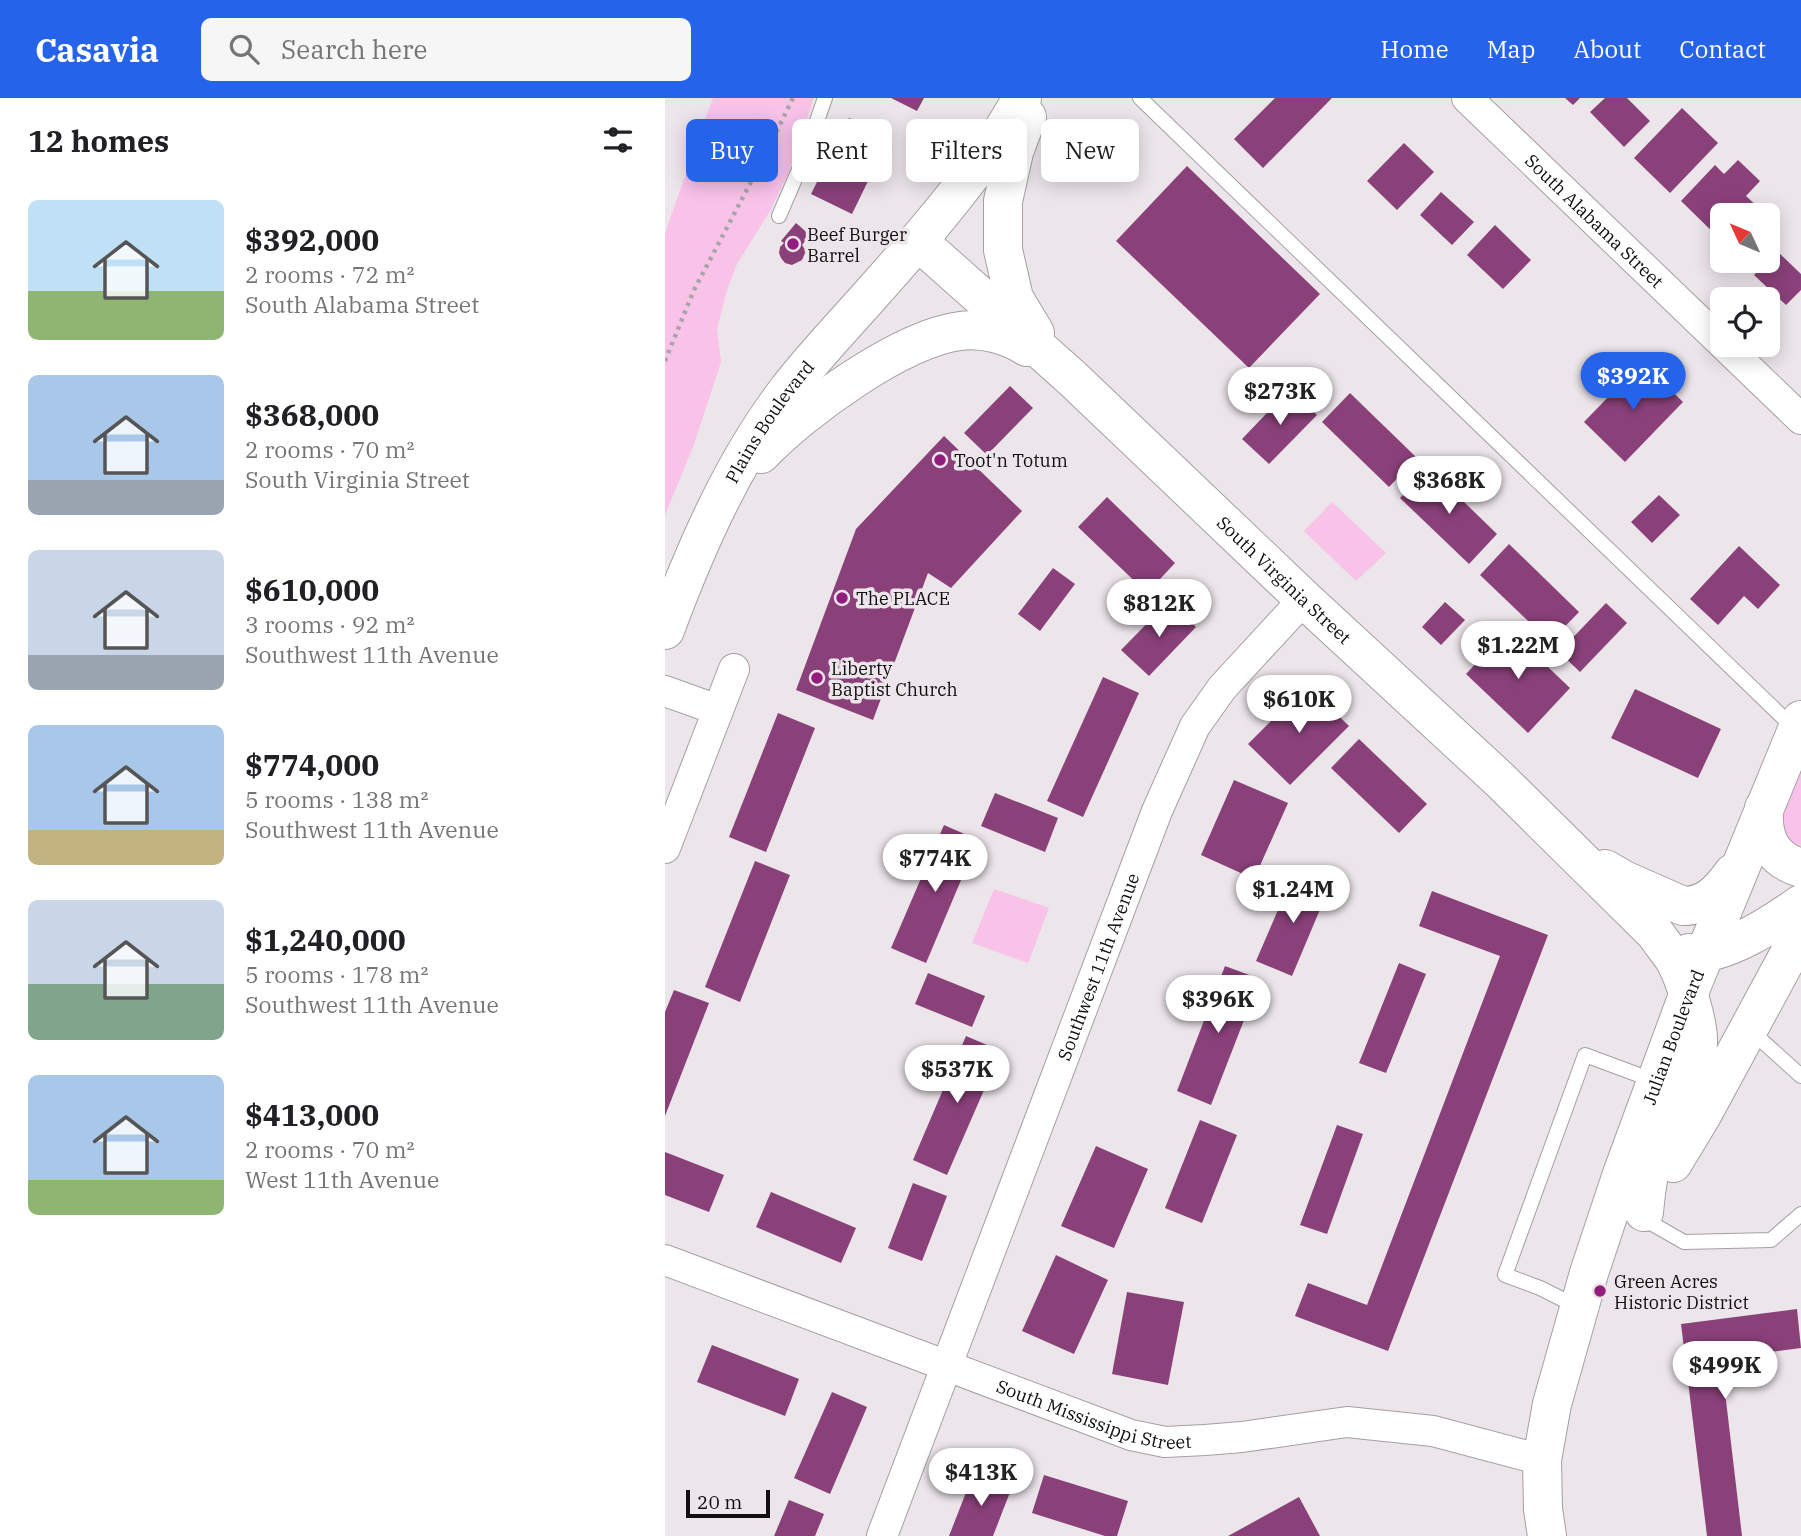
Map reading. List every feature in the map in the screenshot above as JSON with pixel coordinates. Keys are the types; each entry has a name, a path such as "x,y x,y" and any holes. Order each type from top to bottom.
{"street":[{"name":"Plains Boulevard","path":"665,630 726,490 763,425 818,353 918,241 998,138 1022,98"},
{"path":"1034,98 1014,152 1003,201 1003,250 1014,299 1035,333 1072,378"},
{"name":"South Alabama Street","path":"1467,98 1710,332"},
{"name":"South Virginia Street","path":"918,241 1072,378 1304,599 1500,780 1655,933 1675,961 1688,995 1698,1042 1694,1066 1654,1157 1642,1214"},
{"path":"726,490 774,440 821,401 874,366 937,337 962,331 990,332 1016,340 1072,378"},
{"name":"South Alabama Street","path":"1737,357 1801,419"},
{"name":"Southwest 11th Avenue","path":"881,1536 1157,811 1195,726 1222,688 1304,599"},
{"path":"665,848 734,669"},
{"path":"665,691 718,710"},
{"name":"Julian Boulevard","path":"1547,1536 1543,1509 1542,1460 1552,1404 1580,1308 1622,1174 1688,995 1798,725"},
{"path":"1764,808 1763,826 1768,842 1778,857 1801,868"},
{"path":"1557,836 1624,880 1683,906 1702,903 1717,893 1743,860"},
{"path":"1655,933 1678,950 1704,954 1719,950 1771,925 1801,904"},
{"name":"Julian Boulevard","path":"1565,1362 1583,1316 1702,1115 1801,932"},
{"name":"South Mississippi Street","path":"665,1260 1131,1435 1165,1442 1242,1437 1347,1423 1433,1431 1542,1460"}],"lane":[{"path":"779,216 804,158 825,98"},
{"path":"1140,98 1798,725"},
{"path":"1749,1029 1801,1076"},
{"path":"1580,1308 1540,1288 1505,1275 1585,1055 1656,1082"},
{"path":"1642,1214 1684,1242 1771,1240 1801,1214"}],"path":[{"path":"665,361 694,290 793,98"}],"shaded area":[{"path":"713,98 814,98 807,119 792,119 792,162 788,174 770,211 737,264 727,290 717,329 721,362 693,447 665,515 665,233 686,174 686,182 778,182 778,119 706,119"},
{"path":"1332,502 1386,553 1356,581 1304,531"},
{"path":"1801,768 1801,846 1789,839 1777,818"},
{"path":"994,889 1049,908 1028,963 972,943"}],"building":[{"path":"891,98 924,98 917,111"},
{"path":"1275,98 1332,98 1263,168 1234,139"},
{"path":"1565,98 1580,98 1573,105"},
{"path":"1605,98 1627,98 1650,121 1624,147 1590,112"},
{"path":"1682,108 1718,143 1670,193 1634,158"},
{"path":"1404,143 1434,172 1397,210 1367,181"},
{"path":"1738,160 1760,181 1746,196 1754,203 1710,203 1710,229 1681,201 1715,165 1724,174"},
{"path":"1187,166 1320,294 1249,368 1116,241"},
{"path":"817,182 868,182 852,214 811,194"},
{"path":"1441,192 1474,222 1452,245 1420,215"},
{"name":"Beef Burger Barrel","path":"796,223 810,235 802,245 806,251 802,260 792,265 785,263 779,253 784,243 781,241"},
{"path":"1495,225 1531,260 1503,289 1467,255"},
{"path":"1780,254 1801,274 1801,290 1786,305 1780,299 1780,287 1767,287 1754,275 1780,273"},
{"path":"1642,362 1683,402 1625,462 1584,422"},
{"path":"1010,386 1033,408 987,455 964,433"},
{"path":"1290,389 1317,415 1269,464 1242,439"},
{"path":"1350,393 1417,458 1389,487 1322,422"},
{"path":"944,436 1022,511 951,588 928,573 873,720 796,690 856,529"},
{"path":"1429,468 1497,534 1469,564 1400,498"},
{"path":"1659,495 1680,515 1652,543 1631,522"},
{"path":"1107,497 1175,563 1147,593 1078,527"},
{"path":"1509,544 1579,612 1550,642 1480,575"},
{"path":"1739,546 1780,585 1758,609 1744,596 1718,625 1690,599"},
{"path":"1053,568 1075,584 1040,631 1018,614"},
{"path":"1169,601 1196,627 1149,676 1121,650"},
{"path":"1445,602 1465,620 1441,645 1422,627"},
{"path":"1606,603 1627,623 1580,672 1559,652"},
{"path":"1508,629 1570,688 1528,733 1466,674"},
{"path":"1103,677 1139,693 1083,817 1047,801"},
{"path":"1307,685 1349,726 1290,785 1248,744"},
{"path":"1635,689 1721,729 1698,778 1611,738"},
{"path":"778,713 815,728 766,852 729,837"},
{"path":"1359,739 1427,804 1399,833 1331,768"},
{"path":"1234,780 1288,803 1254,879 1201,855"},
{"path":"995,793 1058,818 1045,852 981,826"},
{"path":"944,825 978,840 926,963 891,948"},
{"path":"755,861 790,875 740,1002 705,987"},
{"path":"1294,873 1329,888 1292,976 1256,961"},
{"path":"1432,891 1548,935 1388,1351 1295,1316 1308,1283 1367,1305 1500,956 1419,926"},
{"path":"1399,963 1426,974 1386,1073 1359,1063"},
{"path":"1225,966 1260,979 1211,1105 1177,1091"},
{"path":"928,973 985,996 972,1027 915,1004"},
{"path":"674,990 709,1003 665,1116 665,1012"},
{"path":"966,1036 1001,1051 947,1175 913,1160"},
{"path":"1200,1120 1237,1135 1202,1223 1165,1208"},
{"path":"1337,1125 1363,1134 1327,1234 1300,1225"},
{"path":"1096,1146 1148,1169 1114,1248 1061,1226"},
{"path":"665,1152 724,1175 709,1212 665,1195"},
{"path":"913,1183 947,1196 922,1261 888,1248"},
{"path":"771,1192 856,1228 841,1263 756,1227"},
{"path":"1056,1255 1108,1280 1074,1354 1022,1331"},
{"path":"1127,1292 1184,1302 1168,1385 1112,1374"},
{"path":"1797,1309 1801,1348 1721,1358 1742,1536 1707,1536 1681,1324"},
{"path":"712,1345 799,1379 785,1416 697,1382"},
{"path":"832,1392 867,1407 830,1494 794,1478"},
{"path":"974,1472 1012,1487 993,1536 949,1536"},
{"path":"1044,1475 1128,1501 1117,1536 1105,1536 1032,1513"},
{"path":"1299,1497 1320,1536 1228,1536"},
{"path":"789,1500 824,1514 815,1536 774,1536"}],"place":[{"name":"Beef Burger Barrel","path":"793,244"},
{"name":"Toot'n Totum","path":"940,460"},
{"name":"The PLACE","path":"842,598"},
{"name":"Liberty Baptist Church","path":"817,678"},
{"name":"Green Acres Historic District","path":"1600,1291"}]}
